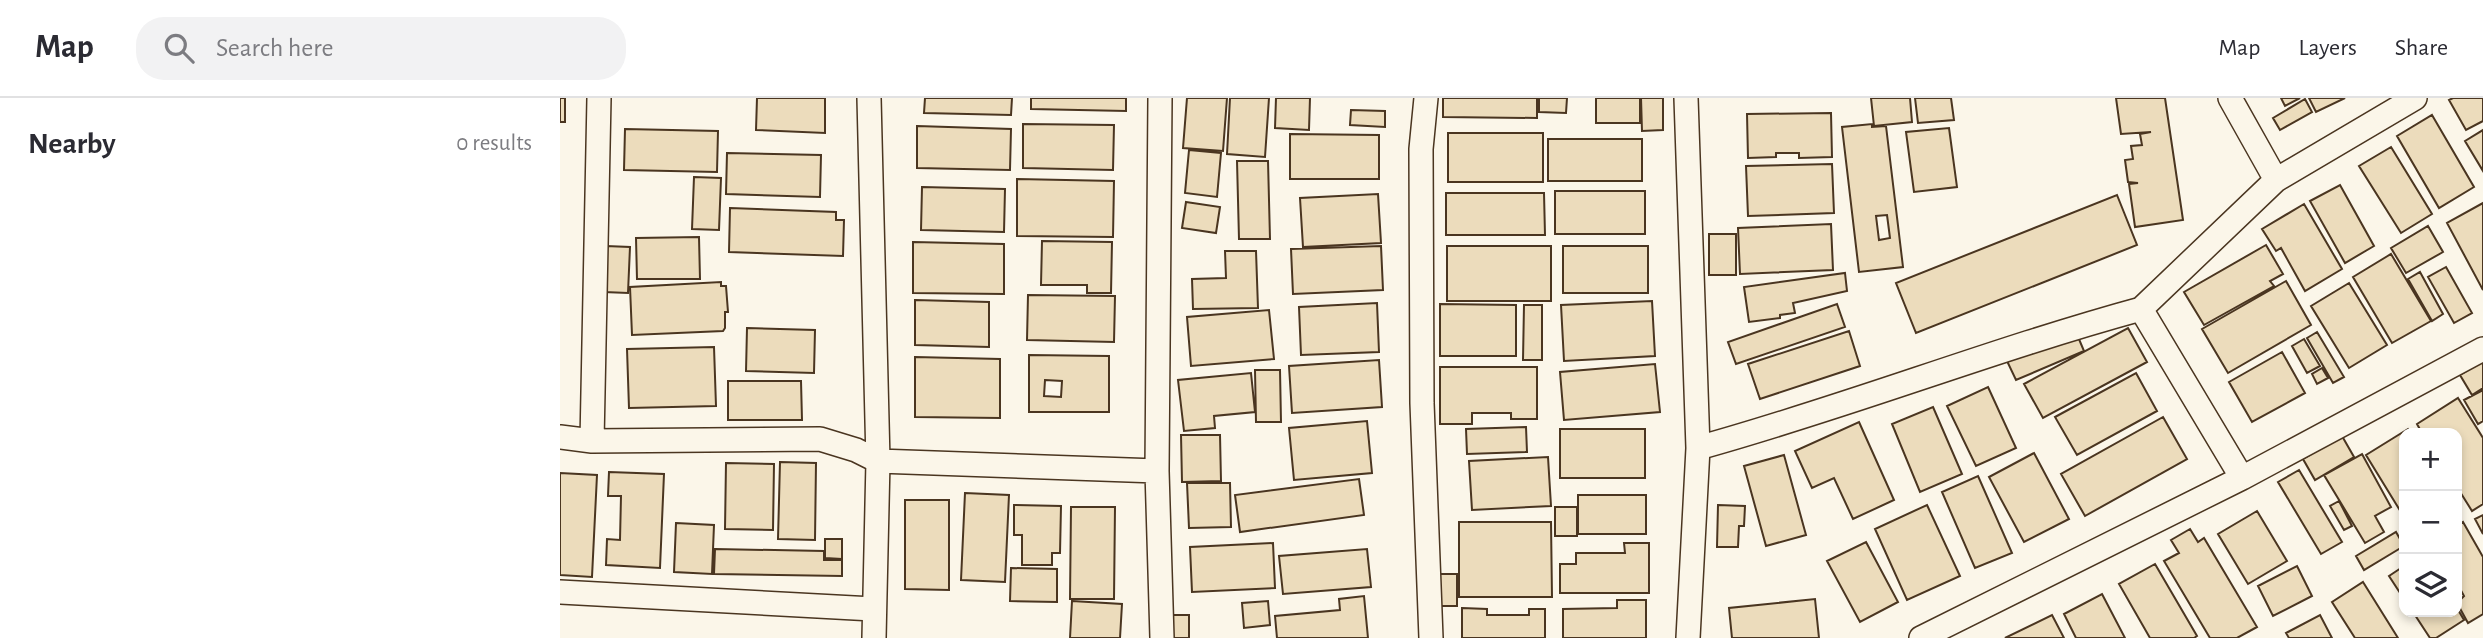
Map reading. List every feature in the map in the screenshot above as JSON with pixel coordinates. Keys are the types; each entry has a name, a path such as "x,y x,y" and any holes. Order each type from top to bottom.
{"street":[{"path":"592,440 598,98"},
{"path":"869,98 877,461 874,638"},
{"path":"1160,98 1157,471 1163,638"},
{"path":"1426,98 1421,149 1422,403 1431,638"},
{"path":"1686,98 1698,447 1688,638"},
{"path":"2230,98 2276,180"},
{"path":"1698,447 1790,422 2070,328 2141,309 2276,180 2415,98"},
{"path":"2141,309 2242,478"},
{"path":"1921,638 2242,478 2483,349"},
{"path":"560,437 592,440 820,439 856,450 877,461 1157,471"},
{"path":"560,592 873,609"}],"building":[{"path":"560,98 565,98 565,122 560,122"},
{"path":"757,98 825,98 825,133 756,130"},
{"path":"925,98 1012,98 1011,115 924,113"},
{"path":"1031,98 1126,98 1126,111 1031,109"},
{"path":"1187,98 1227,98 1223,151 1183,148"},
{"path":"1230,98 1269,98 1265,157 1227,154"},
{"path":"1276,98 1310,98 1309,130 1275,128"},
{"path":"1443,98 1537,98 1537,118 1443,117"},
{"path":"1539,98 1567,98 1566,113 1539,112"},
{"path":"1596,98 1640,98 1640,123 1596,123"},
{"path":"1641,98 1663,98 1663,130 1642,131"},
{"path":"1871,98 1910,98 1912,122 1874,126"},
{"path":"1915,98 1951,98 1954,120 1918,123"},
{"path":"2116,98 2165,98 2183,220 2135,227 2129,184 2138,183 2128,182 2125,160 2133,159 2131,146 2142,145 2140,134 2151,132 2121,134"},
{"path":"2281,98 2300,98 2285,106"},
{"path":"2309,98 2345,98 2316,112"},
{"path":"2483,98 2483,121 2466,130 2449,100"},
{"path":"2305,99 2312,112 2280,130 2273,118"},
{"path":"1351,110 1385,111 1385,127 1350,125"},
{"path":"1831,113 1832,157 1799,158 1799,153 1776,153 1776,157 1748,158 1747,114"},
{"path":"2432,115 2474,187 2439,208 2397,136"},
{"path":"1023,124 1114,125 1113,170 1023,168"},
{"path":"1872,124 1872,127 1886,126 1903,267 1859,272 1842,127","holes":["1887,215 1890,238 1879,240 1876,216"]},
{"path":"917,126 1011,129 1010,170 917,168"},
{"path":"1949,128 1957,187 1914,192 1906,132"},
{"path":"625,129 718,131 717,172 624,170"},
{"path":"2483,130 2483,171 2465,141"},
{"path":"1448,133 1543,133 1543,182 1448,182"},
{"path":"1290,134 1379,135 1379,179 1290,179"},
{"path":"1548,139 1642,139 1642,181 1548,181"},
{"path":"2391,147 2432,214 2401,233 2359,166"},
{"path":"1189,150 1221,153 1217,197 1185,193"},
{"path":"727,153 821,155 820,197 726,194"},
{"path":"1237,161 1268,161 1270,239 1239,239"},
{"path":"1832,164 1834,213 1748,216 1746,166"},
{"path":"694,177 721,178 719,230 692,229"},
{"path":"1017,179 1114,181 1113,237 1017,236"},
{"path":"2340,185 2374,246 2345,263 2310,201"},
{"path":"922,187 1005,189 1004,232 921,230"},
{"path":"1555,191 1645,191 1645,234 1555,234"},
{"path":"1446,193 1544,193 1545,235 1446,235"},
{"path":"1378,194 1381,243 1303,247 1300,198"},
{"path":"2117,195 2137,245 1916,333 1896,283"},
{"path":"1186,202 1220,207 1216,233 1182,228"},
{"path":"2483,203 2483,290 2447,223"},
{"path":"2304,204 2342,269 2305,291 2281,248 2276,251 2262,229"},
{"path":"730,208 836,212 836,220 844,220 843,256 729,252"},
{"path":"1831,224 1833,270 1740,274 1738,228"},
{"path":"2428,226 2443,252 2406,273 2391,248"},
{"path":"1709,234 1736,234 1736,275 1709,275"},
{"path":"699,237 700,279 637,279 636,238"},
{"path":"1042,241 1112,242 1111,293 1087,293 1087,285 1041,285"},
{"path":"913,242 1004,244 1004,294 913,293"},
{"path":"2266,245 2283,274 2270,281 2274,286 2204,325 2184,292"},
{"path":"606,246 630,247 628,293 604,292"},
{"path":"1381,246 1383,290 1293,294 1291,249"},
{"path":"1447,246 1551,246 1551,301 1447,301"},
{"path":"1563,246 1648,246 1648,293 1563,293"},
{"path":"1225,251 1256,251 1258,308 1193,309 1192,279 1226,278"},
{"path":"2391,254 2431,321 2392,343 2353,277"},
{"path":"2446,267 2472,313 2454,323 2428,277"},
{"path":"2420,272 2443,314 2432,321 2408,279"},
{"path":"1845,273 1847,291 1793,303 1795,313 1780,315 1780,318 1749,322 1744,287"},
{"path":"2286,281 2311,325 2228,373 2202,329"},
{"path":"721,282 721,286 726,286 728,312 725,312 723,331 632,335 630,287"},
{"path":"2349,283 2387,345 2349,368 2311,306"},
{"path":"1028,295 1115,296 1114,342 1027,340"},
{"path":"915,300 989,302 989,347 915,345"},
{"path":"1652,301 1655,356 1564,361 1561,305"},
{"path":"1377,303 1379,352 1301,355 1299,307"},
{"path":"1440,304 1516,305 1516,356 1440,356"},
{"path":"1837,304 1845,327 1736,364 1728,342"},
{"path":"1524,305 1542,305 1542,360 1523,360"},
{"path":"1269,310 1274,359 1191,366 1187,317"},
{"path":"747,328 815,330 814,373 746,371"},
{"path":"2128,328 2147,362 2043,418 2024,384"},
{"path":"1849,331 1860,366 1760,399 1748,364"},
{"path":"2076,332 2084,351 2016,380 2007,361"},
{"path":"2317,332 2344,377 2333,383 2307,338"},
{"path":"2304,339 2320,366 2307,373 2292,346"},
{"path":"714,347 716,406 629,408 627,349"},
{"path":"2282,352 2305,393 2252,422 2229,382"},
{"path":"1029,355 1109,356 1109,412 1029,412","holes":["1045,380 1062,381 1061,397 1044,396"]},
{"path":"915,357 1000,359 1000,418 915,417"},
{"path":"1379,360 1382,407 1292,413 1289,366"},
{"path":"2483,361 2483,388 2472,395 2460,375"},
{"path":"1655,364 1660,412 1564,420 1560,372"},
{"path":"1440,367 1537,367 1537,419 1511,419 1511,413 1472,413 1472,424 1440,424"},
{"path":"2322,368 2328,378 2317,384 2312,374"},
{"path":"1255,370 1280,370 1281,422 1256,422"},
{"path":"1251,373 1255,412 1214,416 1215,428 1184,431 1178,380"},
{"path":"2136,373 2157,411 2077,455 2055,417"},
{"path":"728,381 801,381 802,420 728,420"},
{"path":"1988,387 2016,448 1976,466 1947,406"},
{"path":"2483,390 2483,421 2478,424 2464,400"},
{"path":"2458,398 2483,438 2483,504 2472,511 2462,495 2462,428 2419,428 2417,424"},
{"path":"1933,407 1962,474 1920,492 1892,424"},
{"path":"2163,417 2187,459 2085,516 2061,474"},
{"path":"1367,421 1372,473 1294,480 1289,428"},
{"path":"1859,422 1894,500 1853,519 1834,478 1812,488 1795,451"},
{"path":"1526,427 1527,452 1467,454 1466,429"},
{"path":"1560,429 1645,429 1645,478 1560,478"},
{"path":"1181,435 1220,435 1221,481 1182,482"},
{"path":"2399,435 2399,509 2366,455"},
{"path":"2342,436 2354,457 2315,480 2303,459"},
{"path":"2034,453 2069,519 2024,542 1989,477"},
{"path":"2362,454 2391,507 2375,516 2384,532 2365,543 2324,475"},
{"path":"1784,455 1806,535 1766,546 1744,466"},
{"path":"1548,457 1551,506 1472,510 1469,461"},
{"path":"780,462 816,463 815,540 778,539"},
{"path":"726,463 774,464 773,530 725,529"},
{"path":"2299,470 2342,542 2321,554 2278,482"},
{"path":"609,472 664,474 660,568 606,565 607,539 620,540 621,496 608,496"},
{"path":"560,473 597,475 592,577 560,575"},
{"path":"1978,476 2012,553 1975,568 1942,492"},
{"path":"1359,479 1364,515 1240,532 1235,495"},
{"path":"1187,483 1230,483 1231,527 1189,528"},
{"path":"965,493 1009,495 1005,582 961,580"},
{"path":"1578,495 1646,495 1646,534 1578,534"},
{"path":"905,500 949,500 949,590 905,589"},
{"path":"2339,501 2352,526 2344,530 2330,506"},
{"path":"1014,505 1061,506 1060,553 1052,553 1052,565 1022,565 1022,535 1014,535"},
{"path":"1718,505 1745,506 1744,526 1739,526 1738,547 1717,547"},
{"path":"1927,505 1960,576 1907,600 1875,529"},
{"path":"1071,507 1115,507 1114,599 1070,599"},
{"path":"1555,507 1577,507 1577,536 1555,536"},
{"path":"2257,511 2287,561 2248,584 2218,534"},
{"path":"2483,515 2483,534 2475,519"},
{"path":"1459,522 1551,522 1552,597 1459,597"},
{"path":"676,523 714,525 712,574 674,572"},
{"path":"2462,523 2483,557 2483,614 2468,623 2462,612"},
{"path":"2190,529 2198,542 2204,538 2257,627 2237,638 2210,638 2164,561 2179,553 2171,540"},
{"path":"2396,532 2399,537 2399,549 2364,570 2356,556"},
{"path":"825,539 842,539 842,559 825,558"},
{"path":"1866,542 1898,602 1860,622 1827,561"},
{"path":"1273,543 1275,588 1192,592 1190,547"},
{"path":"1624,543 1649,543 1649,593 1560,593 1560,564 1576,564 1576,553 1625,553"},
{"path":"715,549 824,551 824,560 842,560 842,576 714,574"},
{"path":"1367,549 1371,587 1283,594 1279,556"},
{"path":"2155,564 2197,636 2194,638 2150,638 2119,584"},
{"path":"2297,566 2312,596 2273,616 2258,586"},
{"path":"1011,568 1057,569 1057,602 1010,601"},
{"path":"2399,569 2399,591 2389,576"},
{"path":"1438,574 1457,574 1457,606 1438,606"},
{"path":"2363,582 2398,638 2355,638 2332,602"},
{"path":"2102,594 2125,638 2076,638 2064,614"},
{"path":"1364,596 1368,638 1277,638 1275,616 1340,610 1339,599"},
{"path":"1815,599 1819,638 1732,638 1729,608"},
{"path":"1617,600 1646,600 1646,638 1563,638 1563,609 1617,608"},
{"path":"1072,601 1122,604 1120,638 1070,638"},
{"path":"1268,601 1270,625 1244,628 1242,603"},
{"path":"1462,608 1487,609 1487,615 1529,615 1529,609 1545,609 1545,638 1462,638"},
{"path":"1166,615 1189,615 1189,638 1167,638"},
{"path":"2052,615 2064,638 2005,638"},
{"path":"2320,615 2332,638 2289,638 2286,633"},
{"path":"2416,617 2462,617 2464,620 2436,638 2430,638"}]}
